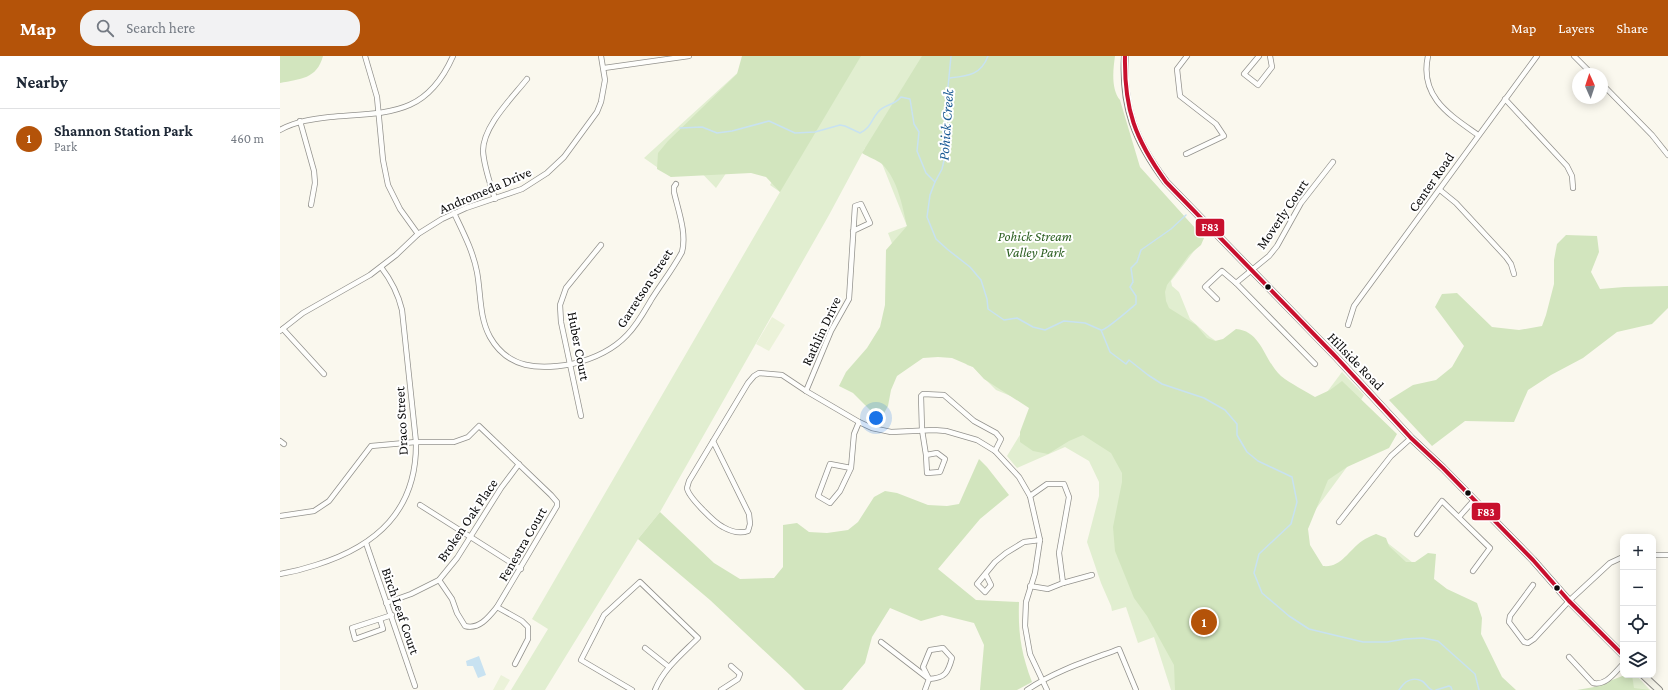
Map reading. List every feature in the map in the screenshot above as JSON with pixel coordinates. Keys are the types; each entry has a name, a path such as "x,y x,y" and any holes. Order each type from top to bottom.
{"street":[{"path":"365,56 376,88 383,160 388,185 400,209 418,234"},
{"path":"280,130 300,121 379,113 403,108 416,103 427,95 443,78 453,56"},
{"name":"Andromeda Drive","path":"281,330 312,307 361,281 381,267 418,234 454,213 512,193 532,184 547,173 564,158 590,124 597,112 603,91 604,68 601,56"},
{"path":"604,68 690,56"},
{"name":"Hillside Road","path":"1125,56 1124,79 1134,130 1145,153 1166,182 1374,397 1411,438 1443,468 1569,601 1620,652"},
{"path":"1186,154 1224,136 1216,124 1180,96 1177,68 1187,56"},
{"path":"1259,56 1244,74 1258,85 1272,67 1270,56"},
{"path":"1428,56 1427,77 1437,102 1447,112 1478,135"},
{"name":"Center Road","path":"1348,325 1354,306 1537,56"},
{"path":"1574,56 1586,68"},
{"path":"495,199 484,161 484,138 491,125 527,79"},
{"path":"1608,90 1652,135 1668,155"},
{"path":"1505,99 1567,166 1572,176 1573,188"},
{"path":"300,121 314,171 311,205"},
{"name":"Moverly Court","path":"1236,283 1269,256 1277,246 1301,204 1333,162"},
{"name":"Garretson Street","path":"454,213 473,255 477,271 484,323 494,343 505,354 526,366 543,368 570,364 598,356 615,346 627,335 680,256 684,246 682,225 674,192 674,187 676,184"},
{"path":"1440,190 1456,203 1506,257 1511,264 1514,274"},
{"name":"Rathlin Drive","path":"806,391 831,331 849,299 853,231 855,206 861,204 870,223 853,231"},
{"name":"Huber Court","path":"581,416 560,316 563,294 572,278 600,245"},
{"name":"Draco Street","path":"280,574 328,561 366,543 378,534 389,522 402,503 413,474 416,455 416,442 402,310 390,278 381,267"},
{"path":"1217,299 1205,287 1222,271 1236,283 1315,364"},
{"path":"281,330 324,374"},
{"path":"713,441 750,518 750,528 748,531 740,532 723,527 688,493 687,485 713,441 754,376 759,373 782,375 858,422 872,428 891,432 934,430 958,434 977,440 995,451 1019,477 1030,496 1040,540 1035,573 1030,586 1025,614 1026,639 1030,654 1047,690"},
{"path":"926,455 937,453 945,459 940,472 927,473 922,430 922,395 944,395 974,422 1000,437 1000,441 995,451"},
{"path":"851,468 830,464 818,496 830,503 840,492 851,468 854,434 858,422"},
{"name":"Fenestra Court","path":"416,442 454,442 468,437 479,426 557,502 554,511 520,569 497,607 485,621 478,625 465,626 457,613 452,599 439,580"},
{"path":"1339,522 1391,456 1411,438"},
{"path":"280,516 314,511 329,501 371,446 416,442"},
{"name":"Broken Oak Place","path":"386,603 412,594 439,580 458,558 501,488 519,464"},
{"path":"1030,496 1047,484 1064,484 1069,497 1059,553 1063,583"},
{"path":"1459,517 1474,500"},
{"path":"1417,534 1442,502 1490,548 1473,571"},
{"path":"420,505 520,569"},
{"path":"986,575 995,562 1012,549 1024,542 1040,540"},
{"name":"Birch Leaf Court","path":"366,543 386,603 392,615 415,686"},
{"path":"1656,555 1668,555"},
{"path":"1533,585 1510,616 1509,622 1524,642 1528,643 1569,601 1610,563 1620,558"},
{"path":"1030,586 1048,589 1092,575"},
{"path":"632,690 581,660 604,615 640,582 698,638 669,666 660,679 655,690"},
{"path":"497,607 522,621 528,627 528,639 515,664"},
{"path":"380,619 383,629 355,639 352,628 392,615"},
{"path":"881,642 929,680 940,678 949,670 952,658 943,648 930,650 923,667 929,680 925,690"},
{"path":"645,648 669,666"},
{"path":"1027,690 1041,680 1074,665 1119,649 1136,690"},
{"path":"1568,657 1593,683 1599,684 1606,682 1620,667"},
{"path":"721,690 738,679 740,676 740,674 731,666"},
{"path":"1646,678 1659,690"}],"green space":[{"path":"280,56 323,56 317,69 312,74 301,79 280,83"},
{"path":"742,56 861,56 780,192 766,177 751,173 671,177 657,169 658,153 668,141 737,74"},
{"name":"Pohick Stream Valley Park","path":"756,56 1112,56 1112,90 1141,171 1204,238 1171,281 1172,286 1179,292 1190,319 1210,337 1252,365 1312,412 1342,372 1364,395 1361,400 1381,421 1287,548 1341,583 1376,534 1426,573 1483,690 1171,690 1154,637 1138,643 1126,607 1112,611 1101,583 1087,542 1099,496 1099,482 1089,461 1065,447 1017,468 1007,456 1037,407 996,390 973,367 967,365 956,347 931,346 888,233 907,226 879,156 865,148 829,215 660,512 638,539 545,690 511,690 548,629 532,619 780,192 770,185 782,165 746,144 716,188 690,161 671,177 644,158"},
{"name":"Pohick Stream Valley Park","path":"922,56 1115,56 1113,73 1115,90 1120,100 1140,167 1204,238 1201,245 1189,255 1167,285 1165,292 1166,301 1169,308 1196,325 1207,338 1215,341 1223,339 1236,329 1245,331 1252,335 1262,348 1270,363 1281,376 1315,397 1330,390 1342,381 1397,434 1389,448 1347,467 1328,480 1308,529 1310,545 1323,566 1329,566 1340,562 1362,541 1376,534 1386,538 1389,546 1406,562 1415,562 1428,553 1436,554 1434,579 1447,589 1477,603 1482,618 1481,634 1502,677 1516,690 1175,690 1174,665 1147,616 1134,598 1115,551 1113,527 1122,482 1122,473 1111,453 1083,435 1069,441 1048,454 1033,451 1020,442 1020,432 1029,408 984,379 973,367 952,358 923,358 897,376 891,390 888,406 884,413 876,416 853,393 839,386 846,372 867,348 880,327 885,305 886,250 907,226 899,193 892,177 882,164 862,153"},
{"path":"1566,235 1597,236 1599,252 1591,272 1600,289 1668,286 1668,308 1652,324 1617,332 1583,358 1551,375 1528,390 1514,422 1465,421 1432,446 1389,400 1413,385 1436,380 1452,367 1464,346 1435,307 1442,294 1457,293 1492,327 1519,330 1542,326 1554,284 1554,260 1557,244"},
{"path":"772,317 785,325 769,351 756,344"},
{"path":"979,459 1009,495 980,519 938,569 976,600 1019,602 1021,643 1025,662 1032,682 1017,690 980,690 984,645 974,623 942,615 921,621 890,608 872,637 865,663 842,690 805,690 710,600 638,539 660,512 714,563 740,579 774,578 783,567 783,525 797,523 809,532 827,533 848,530 858,522 874,497 885,491 897,493 928,505 947,506 959,504"},
{"path":"501,675 510,680 504,690 493,690"},
{"path":"1620,677 1632,678 1634,688 1651,690 1577,690 1594,687"},
{"path":"1623,678 1639,678 1650,690 1613,690"}],"water":[{"path":"479,656 486,675 478,678 473,666 467,666 466,661"}],"waterway":[{"name":"Pohick Creek","path":"951,56 944,129 945,156 942,169 930,195 927,217 936,239 970,267 981,280 987,299 988,309 1004,320 1017,318 1033,327 1045,330 1064,321 1085,323 1101,330 1110,352 1126,364 1129,360 1162,384 1204,398 1225,410 1237,424 1237,435 1247,452 1258,461 1292,477 1297,502 1291,524 1259,554 1254,573 1262,593 1289,616 1309,629 1363,642 1387,642 1423,638 1438,641 1475,674 1479,690"},
{"path":"950,78 968,75 978,71 988,56"},
{"path":"680,128 702,127 717,133 732,131 769,121 795,133 815,132 840,125 860,133 869,126 880,109 895,102 901,97 910,99 914,124 919,132 917,151 926,173 935,182"},
{"path":"1102,330 1136,304 1136,296 1130,287 1133,282 1131,268 1137,262 1141,250 1171,229 1186,215"},
{"path":"1399,690 1406,682 1415,679 1422,681 1432,690"},
{"path":"1436,690 1449,686 1452,690"}],"transit line":[{"name":"F83","path":"1125,56 1125,75 1129,108 1146,152 1166,182 1337,358 1411,438 1443,468 1533,560 1569,601 1620,652"}],"place":[{"name":"Shannon Station Park","path":"1204,622"}]}
